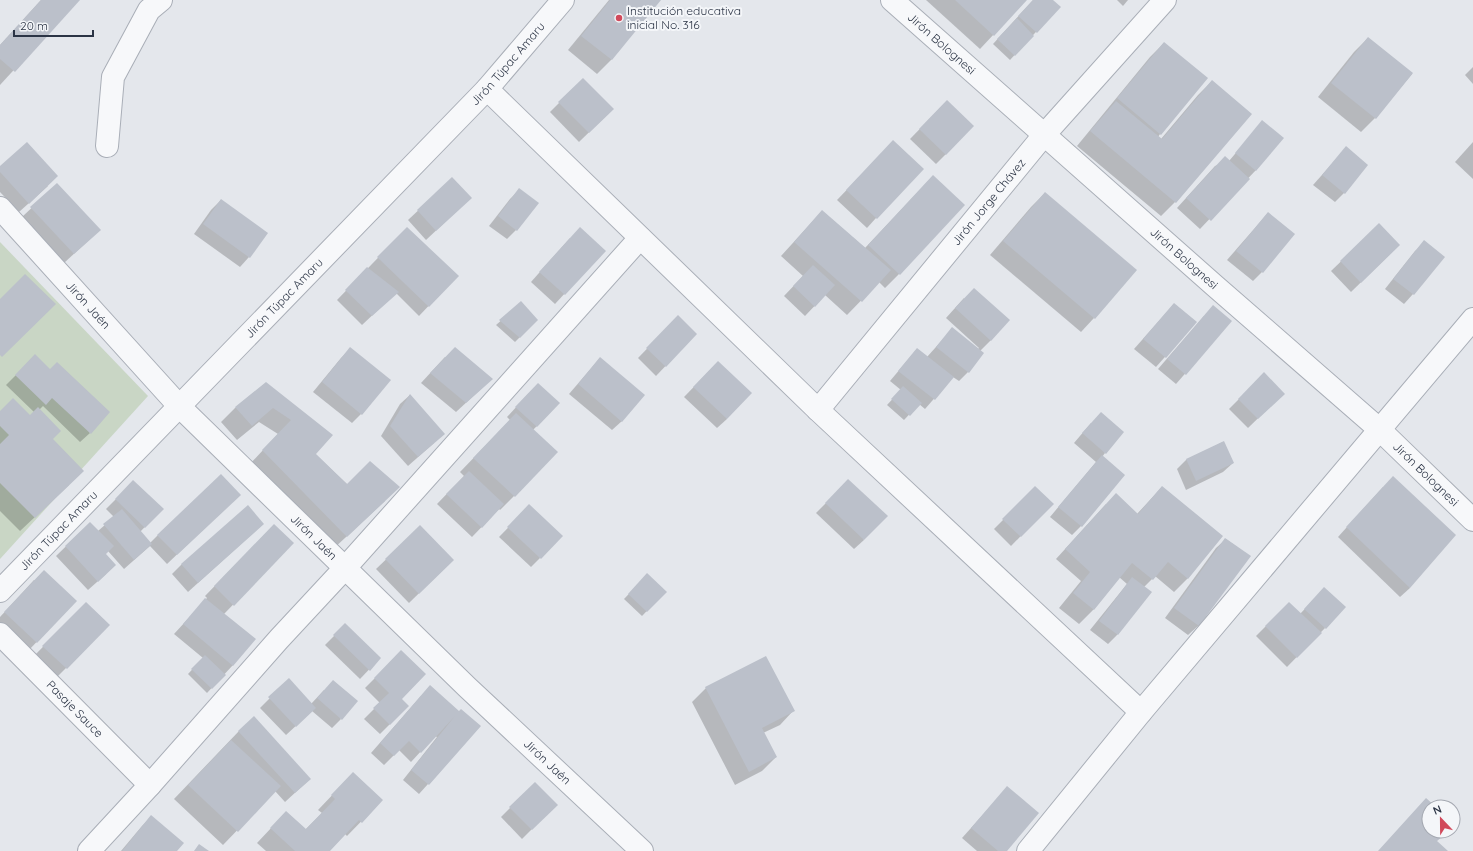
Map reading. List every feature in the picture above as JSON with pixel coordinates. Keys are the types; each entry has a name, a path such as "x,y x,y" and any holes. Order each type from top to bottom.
{"street":[{"path":"107,146 113,77 150,10 160,0"},
{"name":"Jirón Túpac Amaru","path":"0,591 487,89 563,0"},
{"name":"Jirón Bolognesi","path":"892,0 1215,286 1380,429 1473,520"},
{"name":"Jirón Jorge Chávez","path":"818,410 1044,135 1165,0"},
{"path":"487,89 818,410 1141,712"},
{"name":"Jirón Jaén","path":"0,208 180,407 467,687 642,851"},
{"path":"89,851 150,785 279,638 345,568 640,238"},
{"path":"1028,851 1141,712 1473,319"},
{"name":"Pasaje Sauce","path":"0,634 150,785"}],"green space":[{"path":"0,242 148,396 0,559"}],"building":[{"path":"41,0 80,0 15,72 0,59 0,45"},
{"path":"610,0 661,0 612,60 581,36"},
{"path":"955,0 1027,0 994,36"},
{"path":"1033,0 1053,0 1061,7 1037,33 1018,16"},
{"path":"1017,18 1034,36 1015,56 997,39"},
{"path":"1368,37 1413,73 1376,119 1331,83"},
{"path":"1164,42 1208,78 1161,135 1117,98"},
{"path":"583,78 614,109 589,133 558,102"},
{"path":"1212,80 1252,114 1176,203 1090,131 1116,101 1162,139"},
{"path":"947,100 974,126 946,155 919,129"},
{"path":"1262,120 1284,138 1256,171 1235,153"},
{"path":"893,140 924,169 877,219 846,190"},
{"path":"27,142 58,176 29,204 0,172 0,166"},
{"path":"1346,146 1368,165 1345,194 1322,175"},
{"path":"1225,156 1250,179 1211,221 1186,198"},
{"path":"933,175 965,205 900,275 868,245"},
{"path":"452,177 472,198 436,231 417,210"},
{"path":"57,183 101,230 74,254 30,207"},
{"path":"519,188 539,203 517,231 498,216"},
{"path":"1045,192 1137,270 1095,319 1003,241"},
{"path":"221,199 268,233 250,258 203,224"},
{"path":"822,210 891,270 862,302 794,242"},
{"path":"1268,212 1295,234 1263,273 1236,251"},
{"path":"1379,223 1400,245 1361,283 1340,261"},
{"path":"407,227 459,276 429,307 377,257"},
{"path":"580,227 606,251 565,295 539,272"},
{"path":"1424,240 1445,257 1414,295 1393,279"},
{"path":"813,265 835,285 815,307 793,286"},
{"path":"367,267 399,292 372,316 345,290"},
{"path":"25,274 56,304 2,357 0,355 0,299"},
{"path":"974,288 1010,320 991,341 955,308"},
{"path":"521,301 538,320 520,338 499,320"},
{"path":"1174,303 1197,322 1166,358 1143,339"},
{"path":"1213,305 1232,321 1186,375 1167,359"},
{"path":"678,315 697,334 666,367 646,348"},
{"path":"952,327 984,353 969,373 936,347"},
{"path":"350,347 391,380 362,415 322,382"},
{"path":"455,347 493,379 466,403 430,373"},
{"path":"917,348 954,377 935,400 898,371"},
{"path":"35,354 50,369 57,362 110,412 91,434 52,398 46,405 15,375"},
{"path":"600,357 645,395 622,422 578,384"},
{"path":"718,361 752,393 727,419 693,387"},
{"path":"1264,372 1285,394 1258,419 1238,399"},
{"path":"266,382 333,435 316,454 347,484 370,461 400,487 347,537 262,450 291,420 273,408 252,426 235,407"},
{"path":"538,383 560,403 537,427 515,407"},
{"path":"903,386 922,403 910,416 891,399"},
{"path":"410,394 445,434 418,457 390,426"},
{"path":"13,398 30,415 38,407 61,431 53,439 84,471 35,518 0,483 0,444 9,435 0,426 0,411"},
{"path":"1101,412 1124,432 1106,454 1082,433"},
{"path":"516,413 558,452 515,497 473,458"},
{"path":"1224,441 1234,463 1196,481 1186,459"},
{"path":"1102,455 1125,475 1082,527 1058,507"},
{"path":"469,471 504,504 482,528 446,494"},
{"path":"221,474 241,495 177,555 157,535"},
{"path":"1393,476 1456,535 1410,588 1346,527"},
{"path":"848,479 888,516 864,540 825,503"},
{"path":"133,480 164,509 145,528 115,499"},
{"path":"1035,486 1054,504 1021,537 1002,519"},
{"path":"1162,486 1223,536 1188,579 1168,562 1153,580 1132,563 1094,610 1073,593 1090,572 1065,549 1116,493 1138,514"},
{"path":"529,504 563,536 541,559 507,527"},
{"path":"248,505 264,524 198,583 181,564"},
{"path":"122,509 152,544 134,560 103,524"},
{"path":"90,522 114,546 106,554 116,565 98,582 65,546"},
{"path":"274,524 294,543 234,606 214,586"},
{"path":"420,525 454,560 419,594 385,559"},
{"path":"1225,538 1251,556 1199,626 1174,608"},
{"path":"44,570 77,601 37,643 4,612"},
{"path":"647,573 667,592 647,612 628,594"},
{"path":"1132,577 1152,592 1118,635 1099,621"},
{"path":"1324,587 1346,607 1326,629 1304,609"},
{"path":"205,598 256,639 233,666 183,624"},
{"path":"86,602 110,625 67,669 42,646"},
{"path":"1289,602 1322,633 1297,658 1265,626"},
{"path":"345,623 381,658 370,671 333,635"},
{"path":"401,650 426,674 402,699 409,706 390,725 373,708 389,693 374,678"},
{"path":"205,655 226,675 212,689 191,669"},
{"path":"766,656 795,711 762,728 777,757 749,772 705,687"},
{"path":"289,678 316,708 296,727 268,697"},
{"path":"333,680 358,701 342,720 317,698"},
{"path":"430,685 459,711 461,709 481,726 429,785 411,770 455,716 421,753 409,741 394,756 380,743"},
{"path":"254,716 311,779 295,793 238,731"},
{"path":"231,740 281,786 238,832 188,785"},
{"path":"353,772 383,800 362,823 359,820 330,851 295,851 270,828 286,811 306,829 335,799 331,795"},
{"path":"535,782 558,805 532,830 509,807"},
{"path":"1007,786 1039,813 1007,851 998,851 971,828"},
{"path":"1421,804 1421,839 1439,839 1437,841 1448,851 1378,851"},
{"path":"151,815 184,843 177,851 122,851"},
{"path":"199,844 209,851 194,851"}],"place":[{"name":"Institución educativa inicial No. 316","path":"619,18"}]}
